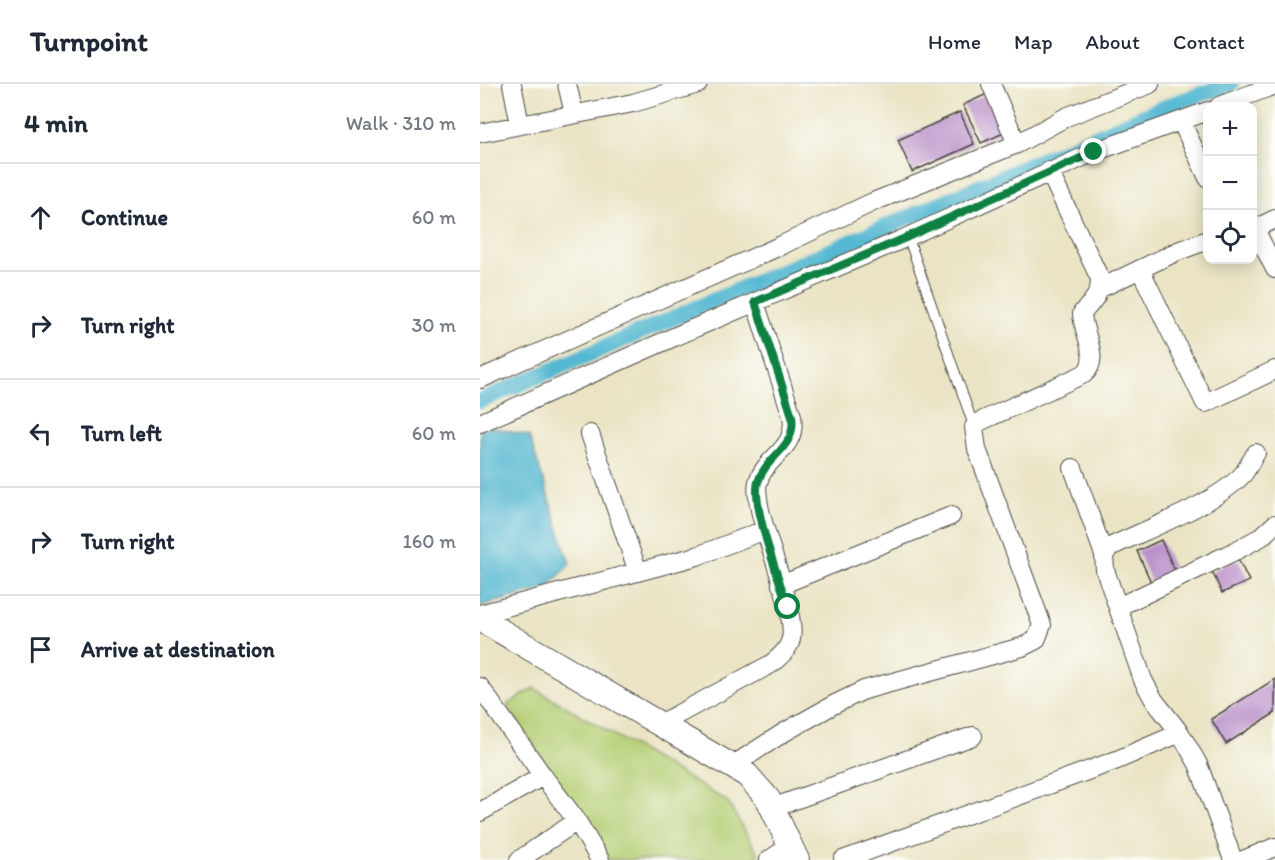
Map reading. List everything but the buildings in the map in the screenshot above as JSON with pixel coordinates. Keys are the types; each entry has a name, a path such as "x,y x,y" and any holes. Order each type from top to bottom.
{"main road":[{"path":"480,619 747,775 768,799 794,853"}],"street":[{"path":"512,84 520,125"},
{"path":"567,84 574,114"},
{"path":"480,134 574,114 636,92 698,84"},
{"path":"991,84 1017,144"},
{"path":"480,379 782,245 873,202 1017,144 1066,117 1150,84"},
{"path":"1230,102 1275,85"},
{"path":"480,423 908,237 1049,171 1094,152 1203,113"},
{"path":"1181,121 1203,167"},
{"path":"1049,171 1098,272 1101,288"},
{"path":"1257,228 1275,219"},
{"path":"1257,235 1275,269"},
{"path":"732,766 783,733 864,690 1022,647 1036,640 1042,625 977,449 974,427 979,422 1084,374 1089,369 1092,352 1082,323 1082,313 1101,288 1203,242"},
{"path":"1140,269 1205,403 1275,370"},
{"path":"660,724 771,664 784,652 791,638 788,607 758,502 757,483 764,470 791,439 794,427 755,302"},
{"path":"590,434 638,572"},
{"path":"1104,555 1110,546 1214,496 1232,484 1244,472 1256,453"},
{"path":"1072,468 1104,555 1105,570 1148,689 1180,733 1206,782 1233,860"},
{"path":"781,585 951,516"},
{"path":"1118,607 1235,551 1261,537 1275,524"},
{"path":"480,614 697,556 765,530"},
{"path":"480,687 577,821 600,860"},
{"path":"843,860 1117,760 1180,733"},
{"path":"772,808 973,736"},
{"path":"480,812 543,776"},
{"path":"519,860 577,821"},
{"path":"1243,860 1275,847"},
{"path":"769,860 794,853"}],"lane":[{"path":"908,237 974,427"}],"green space":[{"path":"534,688 727,801 759,855 751,860 609,860 507,705"}],"water":[{"path":"491,427 529,436 570,564 547,588 480,606 480,431"}],"waterway":[{"path":"480,401 1172,104 1231,84"}],"route":[{"path":"788,607 761,516 757,483 764,470 791,439 794,427 755,302 903,239 1094,152"}]}
